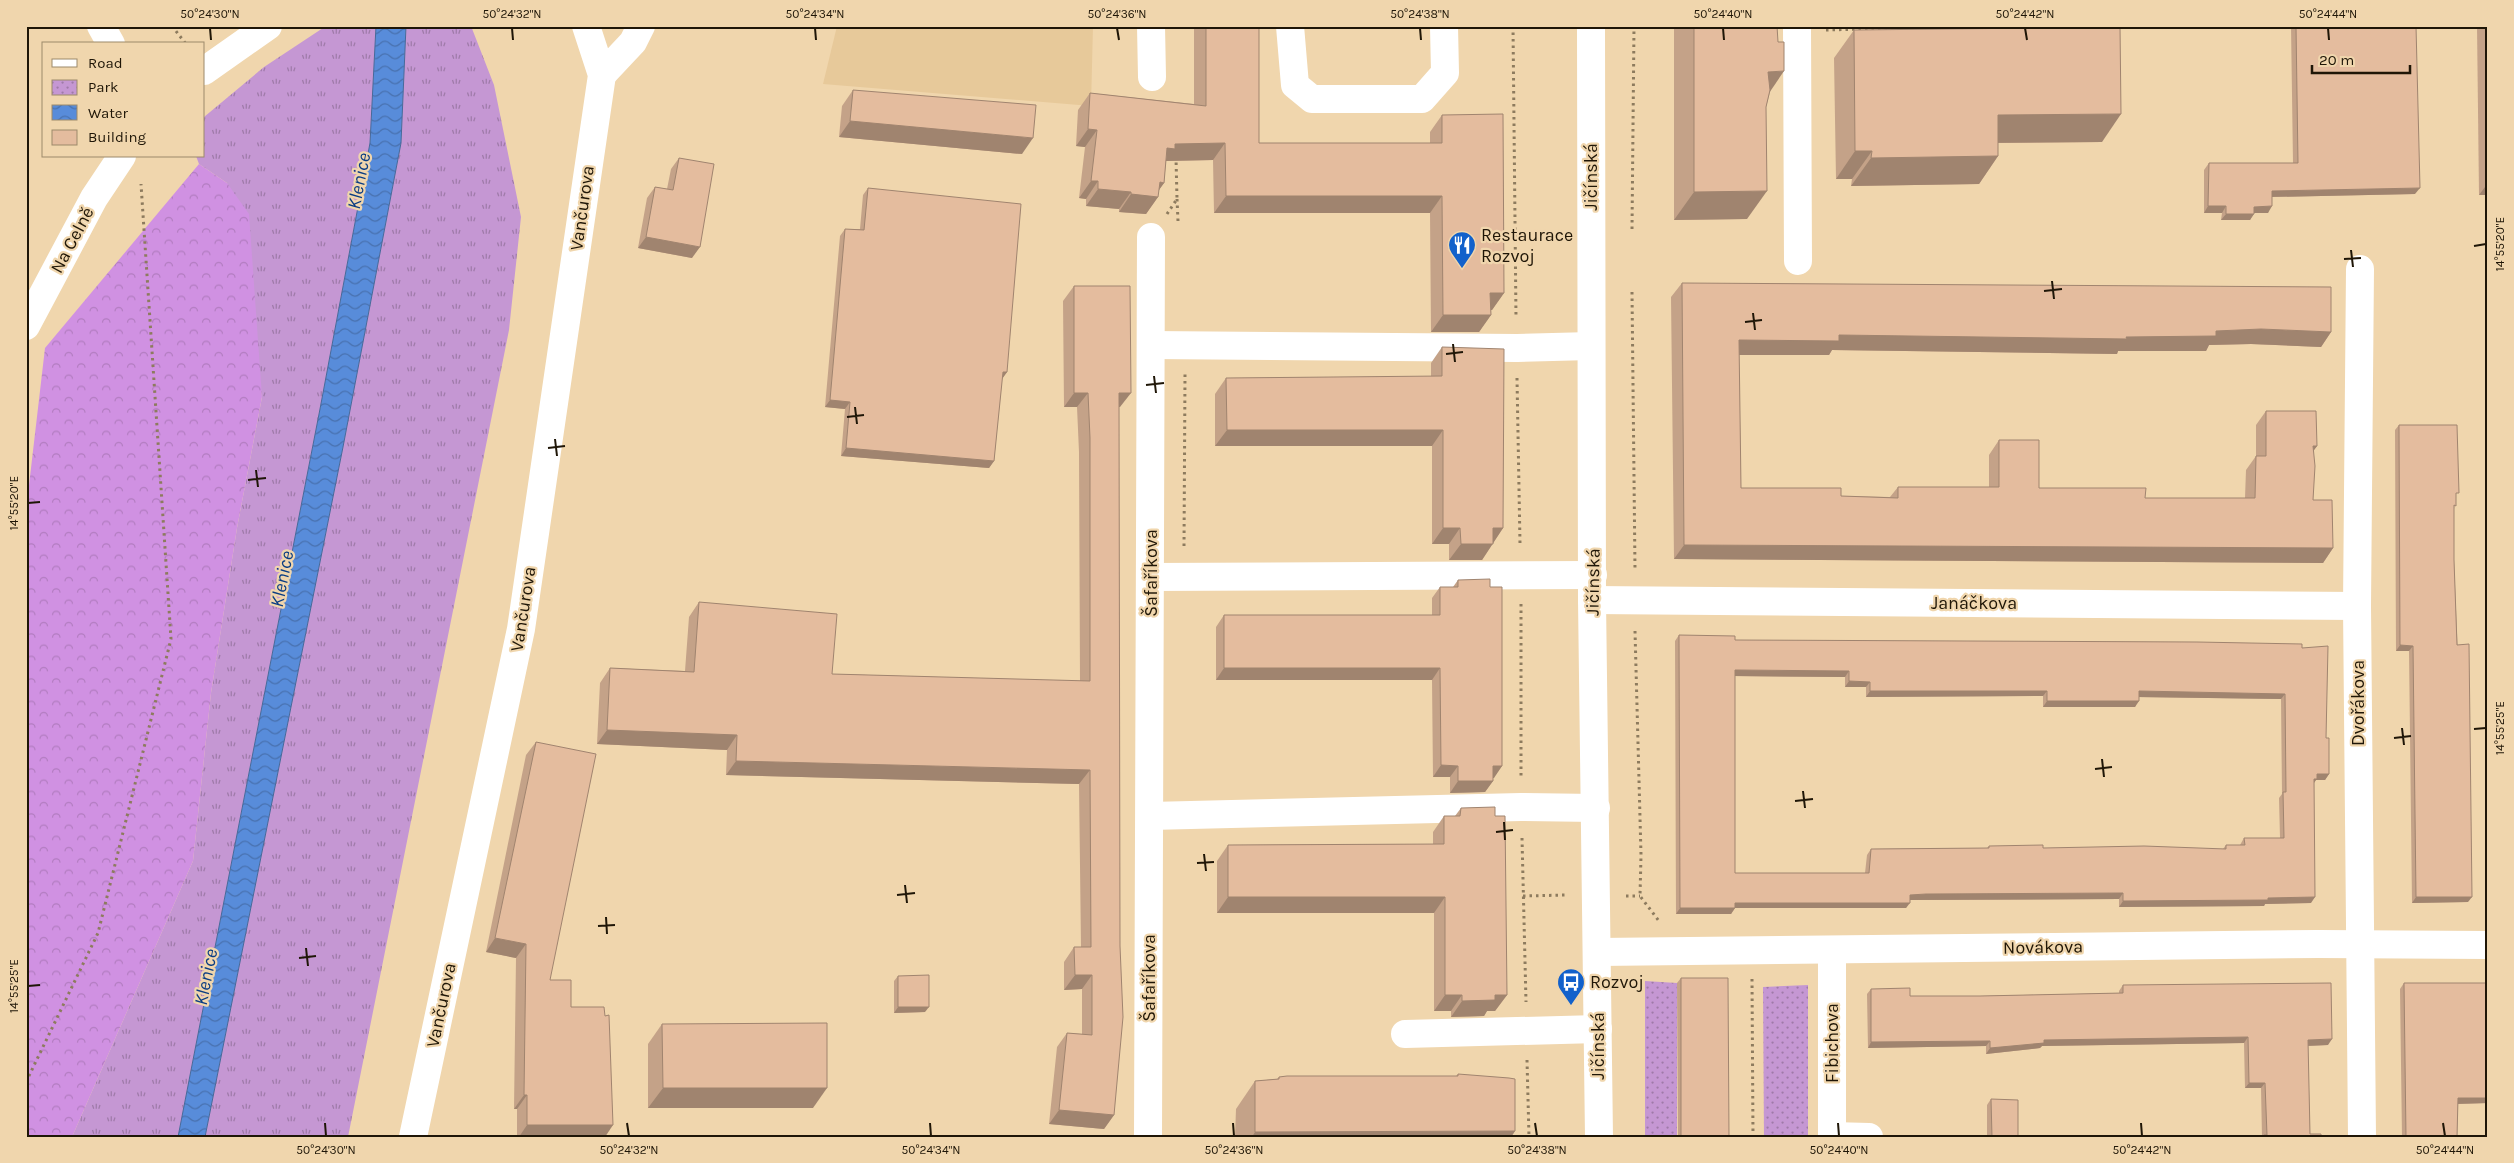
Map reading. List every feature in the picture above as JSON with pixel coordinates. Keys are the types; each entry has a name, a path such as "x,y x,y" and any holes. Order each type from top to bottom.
{"street":[{"path":"101,26 110,42"},
{"path":"205,71 268,26"},
{"name":"Vančurova","path":"413,1137 521,629 602,76 586,26"},
{"path":"602,76 632,42 641,26"},
{"path":"1151,26 1152,77"},
{"path":"1290,26 1295,85 1312,99 1422,99 1445,73 1444,26"},
{"name":"Jičínská","path":"1592,26 1590,346 1599,1137"},
{"path":"1797,28 1798,261"},
{"name":"Na Celně","path":"26,326 94,198 121,158"},
{"name":"Šafaříkova","path":"1148,1137 1152,237"},
{"name":"Dvořákova","path":"2360,269 2357,606 2358,946 2362,1137"},
{"path":"1151,345 1517,348 1590,346"},
{"name":"Janáčkova","path":"1151,577 1593,588 1750,601 2357,606"},
{"path":"1150,816 1521,807 1596,808"},
{"name":"Novákova","path":"1598,952 2488,945"},
{"name":"Fibichova","path":"1832,950 1832,1136"},
{"path":"1405,1034 1598,1029"},
{"path":"1832,1136 1869,1137"}],"path":[{"path":"172,26 184,42"},
{"path":"1513,26 1516,324"},
{"path":"1632,229 1634,26"},
{"path":"1797,28 1970,26"},
{"path":"1152,237 1177,199 1176,153"},
{"path":"26,1082 98,933 171,639 141,180"},
{"path":"1632,292 1635,579"},
{"path":"1517,370 1520,545"},
{"path":"1520,601 1522,788"},
{"path":"1635,625 1641,855 1640,896 1662,925"},
{"path":"1522,837 1528,1137"},
{"path":"1743,977 1761,977"},
{"path":"1752,977 1753,1137"}],"shaded area":[{"path":"837,26 1093,26 1091,106 823,84"}],"green space":[{"path":"326,26 376,26 370,143 178,1137 72,1137 193,861 211,693 237,528 262,397 227,183 199,164 197,158 205,158 205,116 264,67"},
{"path":"406,26 471,26 494,85 521,217 509,330 348,1137 205,1137 343,447 401,143"},
{"path":"199,164 227,183 249,214 262,397 237,528 211,693 193,861 72,1137 26,1137 26,511 45,348"},
{"path":"1645,981 1677,983 1677,1137 1645,1137"},
{"path":"1808,985 1808,1137 1764,1137 1763,987"}],"water":[{"path":"376,26 406,26 401,143 343,447 205,1137 178,1137 370,143"}],"building":[{"path":"26,26 28,26 26,77"},
{"path":"1206,26 1259,26 1259,143 1442,143 1442,115 1503,114 1504,293 1490,293 1491,315 1443,315 1442,196 1226,196 1225,143 1175,144 1175,149 1167,148 1164,183 1160,182 1158,197 1098,189 1098,181 1091,181 1097,130 1088,129 1090,93 1206,106"},
{"path":"1694,26 1777,26 1778,42 1784,42 1784,71 1768,72 1770,90 1766,107 1767,191 1694,192"},
{"path":"2038,26 2120,26 2121,114 1998,115 1998,156 1871,158 1872,151 1855,151 1854,30 2038,28"},
{"path":"2296,26 2416,26 2420,188 2272,191 2272,206 2254,207 2254,214 2226,214 2226,206 2208,206 2209,163 2298,163"},
{"path":"853,90 1036,105 1033,138 850,121"},
{"path":"679,158 714,164 700,247 646,237 655,187 673,190"},
{"path":"868,188 1021,204 1007,372 1003,372 994,461 846,448 850,402 830,400 845,229 864,230"},
{"path":"1682,283 2331,287 2331,332 2261,329 2216,331 2216,336 2126,337 2127,339 1839,335 1839,341 1739,340 1741,488 1841,488 1841,496 1898,498 1898,487 1999,487 1999,440 2039,440 2039,488 2146,488 2145,498 2255,498 2256,456 2266,456 2266,411 2316,411 2317,446 2313,446 2315,466 2313,500 2332,500 2333,548 1684,545"},
{"path":"1074,286 1130,286 1131,393 1119,393 1120,946 1123,1017 1114,1115 1059,1110 1067,1033 1092,1035 1092,975 1075,975 1074,947 1091,947 1090,770 736,761 737,735 607,730 610,668 694,672 699,602 837,614 832,674 1090,681 1090,438 1088,393 1074,393"},
{"path":"1442,347 1504,349 1503,528 1493,528 1493,544 1461,544 1460,528 1443,528 1443,430 1227,430 1226,378 1442,376"},
{"path":"2399,425 2457,425 2459,493 2456,493 2456,506 2454,505 2454,560 2457,645 2469,644 2472,897 2416,897 2413,646 2400,645"},
{"path":"1490,579 1490,587 1502,587 1502,766 1493,766 1493,781 1458,781 1458,766 1441,765 1440,668 1224,668 1224,615 1440,615 1440,587 1458,587 1458,580"},
{"path":"1679,635 1735,636 1735,640 2197,642 2302,644 2302,648 2328,646 2326,738 2329,738 2329,774 2317,774 2317,779 2314,779 2315,897 2268,898 2268,900 2123,901 2123,893 1926,894 1910,895 1910,903 1735,903 1735,908 1680,908","holes":["1735,670 1849,671 1849,681 1870,682 1870,691 2047,691 2047,701 2139,701 2139,691 2285,694 2286,792 2283,792 2284,838 2244,838 2245,845 2226,845 2226,849 2144,846 2043,848 2043,845 1989,846 1989,848 1871,849 1869,873 1735,873"]},
{"path":"536,742 596,754 550,980 571,980 571,1007 604,1007 605,1016 609,1015 613,1125 527,1125 527,1095 524,1095 526,944 495,938"},
{"path":"1495,807 1495,816 1505,816 1507,995 1495,995 1495,1000 1462,1001 1462,995 1445,995 1445,897 1228,897 1228,845 1444,844 1444,816 1460,816 1461,808"},
{"path":"929,975 929,1007 898,1007 898,976"},
{"path":"1681,978 1728,978 1729,1137 1681,1137"},
{"path":"2331,983 2332,1039 2308,1040 2310,1134 2321,1134 2321,1137 2264,1137 2264,1135 2267,1135 2265,1083 2249,1083 2248,1037 2044,1040 2044,1043 1990,1048 1990,1041 1871,1042 1871,989 1910,988 1910,996 1980,996 2123,993 2123,985"},
{"path":"2404,983 2488,983 2488,1098 2458,1098 2457,1137 2406,1137"},
{"path":"827,1023 827,1088 663,1088 662,1024"},
{"path":"1458,1074 1515,1079 1515,1131 1255,1132 1255,1081 1279,1079 1279,1077 1287,1076 1458,1076"},
{"path":"1991,1099 2018,1100 2018,1137 1992,1137"}],"place":[{"name":"Restaurace Rozvoj","path":"1462,269"},
{"name":"Rozvoj","path":"1571,1006"}],"water label":[{"name":"Klenice","path":"358,181"},
{"name":"Klenice","path":"281,579"},
{"name":"Klenice","path":"205,977"}]}
